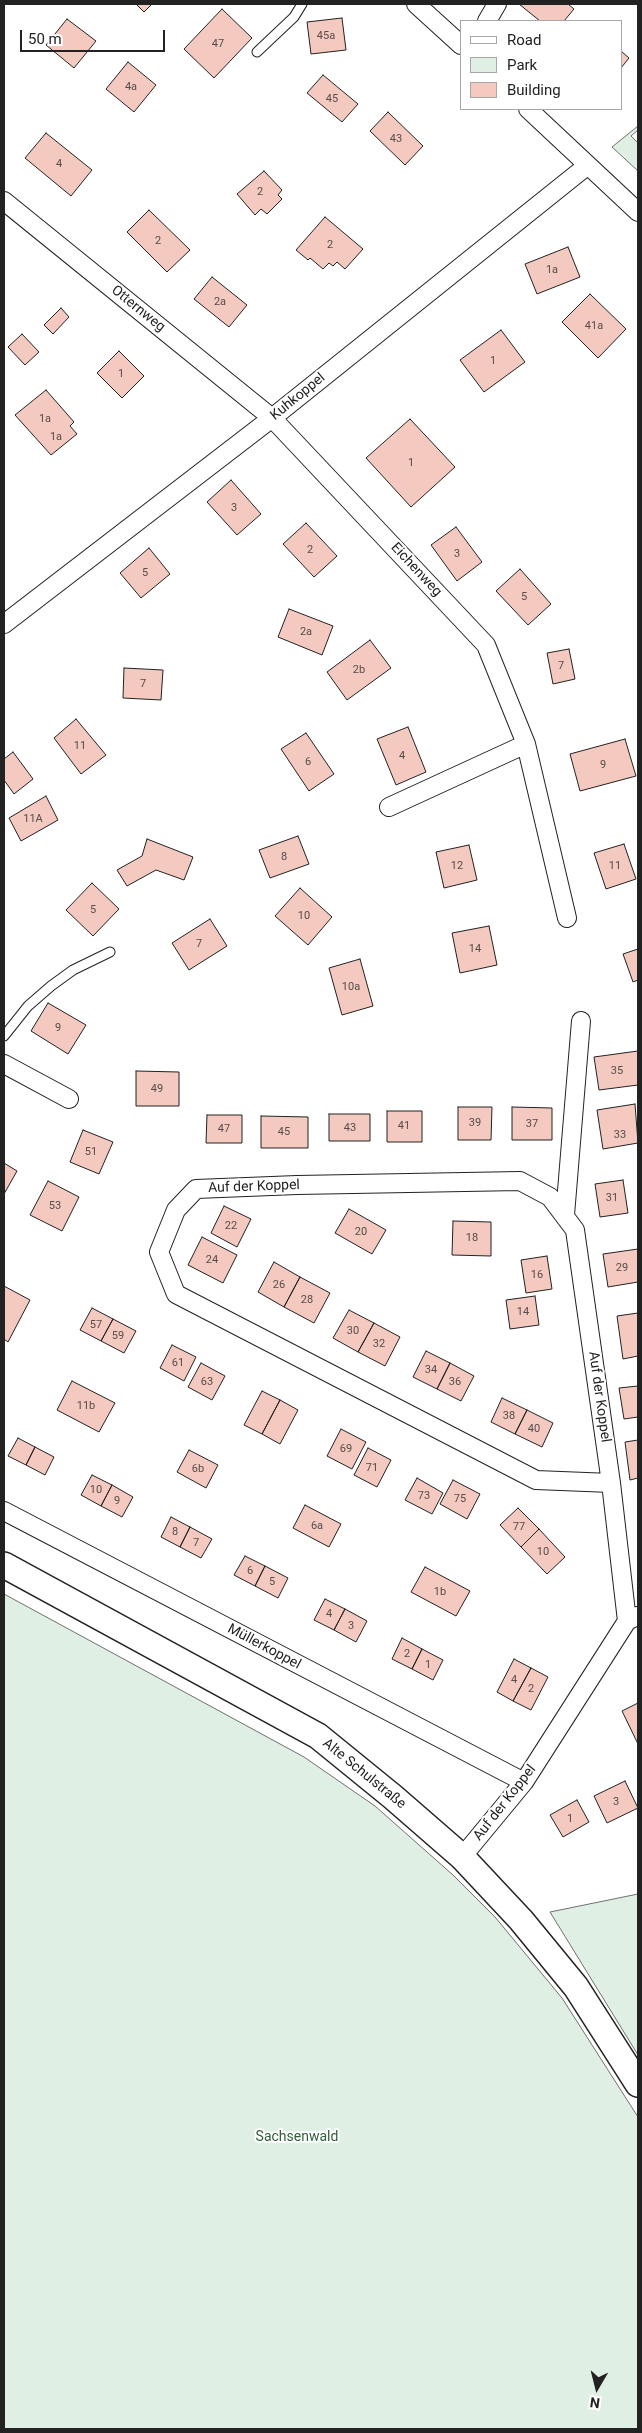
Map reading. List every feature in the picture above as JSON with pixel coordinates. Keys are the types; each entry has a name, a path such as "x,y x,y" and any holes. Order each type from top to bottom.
{"main road":[{"name":"Alte Schulstraße","path":"4,1565 318,1736 393,1796 462,1857 520,1920 576,1987 638,2084"}],"street":[{"path":"416,4 460,44"},
{"path":"488,20 496,4"},
{"path":"529,110 638,212"},
{"name":"Kuhkoppel","path":"4,624 272,418 588,165"},
{"name":"Otternweg","path":"4,201 272,418"},
{"name":"Eichenweg","path":"272,418 486,645 526,744 567,918"},
{"path":"389,807 526,744"},
{"path":"565,1215 581,1021"},
{"path":"4,1064 69,1100"},
{"name":"Auf der Koppel","path":"462,1857 524,1782 632,1618 575,1230 550,1197 520,1181 196,1189 176,1210 160,1252 176,1294 536,1480 611,1483"},
{"name":"Müllerkoppel","path":"4,1511 524,1782"}],"lane":[{"path":"257,52 294,17 302,4"},
{"path":"4,1036 28,1006 51,986 73,970 110,952"}],"green space":[{"path":"638,126 638,130 631,136 638,143 638,171 612,147"},
{"name":"Sachsenwald","path":"4,1594 304,1757 375,1806 453,1875 495,1917 562,1998 638,2117 638,2429 4,2429"},
{"path":"638,1894 638,2055 550,1912"}],"building":[{"path":"136,4 152,4 144,12"},
{"path":"519,4 568,4 574,9 565,20 539,20"},
{"path":"222,9 252,38 214,78 184,49"},
{"path":"342,18 346,50 311,54 307,22"},
{"path":"67,19 96,41 74,68 46,45"},
{"path":"622,52 629,58 622,67"},
{"path":"128,62 156,85 134,112 106,89"},
{"path":"323,75 358,104 342,122 307,93"},
{"path":"388,112 423,146 405,165 370,131"},
{"path":"46,133 92,170 71,196 25,158"},
{"path":"264,171 282,190 278,195 282,199 267,214 261,209 255,215 237,194"},
{"path":"149,210 190,250 167,272 127,232"},
{"path":"325,217 363,249 345,269 337,262 333,266 329,263 323,269 310,258 308,260 296,250"},
{"path":"568,247 580,277 537,294 525,264"},
{"path":"212,277 247,305 229,327 194,299"},
{"path":"590,294 626,329 598,358 562,322"},
{"path":"61,308 69,317 53,334 44,325"},
{"path":"501,330 525,362 484,392 460,360"},
{"path":"22,334 39,352 25,365 8,347"},
{"path":"119,351 144,376 122,398 97,373"},
{"path":"46,390 74,422 70,426 77,434 51,455 15,415"},
{"path":"410,419 455,467 411,507 366,458"},
{"path":"231,480 261,514 237,535 207,502"},
{"path":"306,523 337,556 314,577 283,544"},
{"path":"456,527 482,562 457,581 431,545"},
{"path":"149,548 170,574 141,598 120,573"},
{"path":"520,569 551,604 528,625 496,591"},
{"path":"289,609 333,626 322,655 278,637"},
{"path":"370,640 391,668 347,700 327,672"},
{"path":"569,649 575,679 553,684 547,653"},
{"path":"124,668 163,670 161,700 123,698"},
{"path":"76,719 106,755 81,774 54,738"},
{"path":"408,727 426,772 396,785 377,739"},
{"path":"306,733 334,774 309,791 281,749"},
{"path":"625,739 636,776 580,791 570,754"},
{"path":"13,752 33,779 14,794 4,780 4,759"},
{"path":"46,796 58,820 21,841 9,818"},
{"path":"298,836 309,864 270,878 259,850"},
{"path":"147,839 193,857 184,880 156,870 127,886 117,870 142,856"},
{"path":"624,844 636,879 606,889 594,853"},
{"path":"469,845 477,880 444,888 436,852"},
{"path":"92,883 119,909 93,936 66,910"},
{"path":"300,888 332,917 308,945 275,916"},
{"path":"210,919 227,946 189,970 172,943"},
{"path":"489,926 497,965 460,973 452,933"},
{"path":"638,949 638,980 633,982 623,954"},
{"path":"360,959 373,1006 342,1015 329,968"},
{"path":"48,1003 86,1025 68,1054 31,1031"},
{"path":"638,1051 638,1085 599,1090 594,1057"},
{"path":"136,1071 179,1072 179,1106 136,1106"},
{"path":"635,1104 638,1143 603,1149 597,1110"},
{"path":"458,1107 492,1107 491,1140 458,1140"},
{"path":"512,1107 552,1108 552,1140 512,1140"},
{"path":"387,1111 422,1111 422,1142 387,1142"},
{"path":"329,1114 370,1114 370,1141 329,1141"},
{"path":"207,1115 242,1115 242,1143 206,1143"},
{"path":"261,1116 308,1117 308,1148 261,1148"},
{"path":"83,1130 113,1142 99,1174 70,1162"},
{"path":"4,1163 17,1171 4,1194"},
{"path":"623,1180 628,1213 600,1217 595,1184"},
{"path":"48,1181 79,1197 62,1231 30,1215"},
{"path":"224,1206 251,1219 237,1247 211,1233"},
{"path":"349,1209 386,1230 372,1254 335,1233"},
{"path":"453,1221 491,1222 491,1256 452,1255"},
{"path":"202,1237 237,1255 223,1283 188,1265"},
{"path":"638,1249 638,1282 608,1287 603,1254"},
{"path":"547,1256 552,1289 526,1293 521,1260"},
{"path":"274,1262 300,1277 284,1307 258,1292"},
{"path":"300,1277 330,1293 314,1323 284,1307"},
{"path":"4,1286 30,1300 8,1342 4,1339"},
{"path":"535,1296 539,1325 510,1329 506,1300"},
{"path":"92,1308 113,1319 101,1341 80,1330"},
{"path":"349,1310 374,1323 358,1352 333,1338"},
{"path":"638,1313 638,1356 623,1359 617,1316"},
{"path":"113,1319 136,1331 124,1353 101,1341"},
{"path":"374,1323 400,1337 385,1366 358,1352"},
{"path":"172,1345 196,1357 184,1381 160,1368"},
{"path":"426,1351 450,1363 437,1389 413,1377"},
{"path":"201,1363 225,1376 212,1400 188,1387"},
{"path":"450,1363 474,1376 461,1401 437,1389"},
{"path":"72,1381 115,1403 99,1432 57,1410"},
{"path":"638,1386 638,1417 624,1419 619,1388"},
{"path":"262,1391 280,1400 262,1434 244,1425"},
{"path":"502,1398 527,1410 515,1434 491,1422"},
{"path":"280,1400 298,1410 280,1444 262,1434"},
{"path":"527,1410 553,1423 542,1447 515,1434"},
{"path":"341,1429 366,1442 352,1469 327,1456"},
{"path":"18,1438 35,1447 26,1465 8,1456"},
{"path":"638,1440 638,1478 630,1480 625,1442"},
{"path":"35,1447 54,1457 45,1475 26,1465"},
{"path":"368,1448 391,1460 377,1487 354,1475"},
{"path":"189,1450 218,1465 206,1488 177,1472"},
{"path":"92,1475 112,1485 101,1506 81,1495"},
{"path":"417,1478 443,1493 432,1514 405,1500"},
{"path":"453,1480 480,1494 467,1519 440,1504"},
{"path":"112,1485 133,1497 122,1517 101,1506"},
{"path":"305,1505 341,1524 329,1547 293,1528"},
{"path":"518,1508 539,1529 521,1547 500,1525"},
{"path":"171,1517 190,1527 180,1547 161,1537"},
{"path":"190,1527 212,1539 201,1558 180,1547"},
{"path":"539,1529 565,1557 547,1574 521,1547"},
{"path":"245,1556 265,1566 255,1586 234,1575"},
{"path":"265,1566 288,1578 278,1598 255,1586"},
{"path":"425,1567 470,1591 456,1616 411,1592"},
{"path":"325,1599 345,1609 334,1630 314,1620"},
{"path":"345,1609 367,1621 356,1642 334,1630"},
{"path":"402,1638 422,1649 412,1669 392,1659"},
{"path":"422,1649 443,1660 433,1680 412,1669"},
{"path":"514,1659 531,1668 513,1701 497,1692"},
{"path":"531,1668 548,1677 531,1710 513,1701"},
{"path":"638,1703 638,1744 622,1711"},
{"path":"625,1781 638,1808 607,1823 594,1796"},
{"path":"577,1800 589,1822 563,1837 550,1815"}]}
